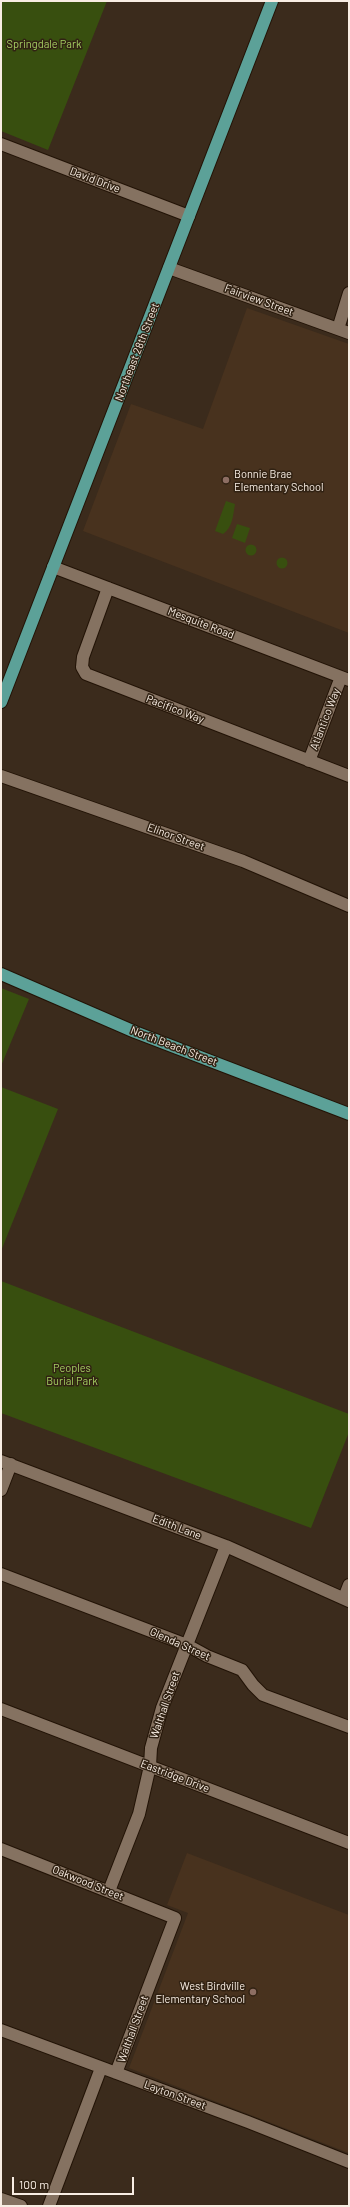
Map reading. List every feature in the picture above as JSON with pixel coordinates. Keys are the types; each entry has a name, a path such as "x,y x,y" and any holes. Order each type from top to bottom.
{"main road":[{"name":"Northeast 28th Street","path":"1,702 272,1"},
{"name":"North Beach Street","path":"1,974 136,1032 349,1114"}],"street":[{"name":"David Drive","path":"1,144 189,216"},
{"name":"Fairview Street","path":"169,268 344,331"},
{"path":"344,331 349,293"},
{"name":"Mesquite Road","path":"54,567 345,678"},
{"name":"Pacifico Way","path":"108,588 83,657 82,667 86,674 349,776"},
{"name":"Atlantico Way","path":"309,761 345,678"},
{"name":"Elinor Street","path":"1,776 243,861 349,906"},
{"path":"1,1490 6,1462"},
{"name":"Edith Lane","path":"6,1462 226,1546 346,1599"},
{"name":"Walthall Street","path":"109,1891 138,1814 150,1766 151,1748 162,1708 226,1546"},
{"name":"Glenda Street","path":"1,1574 187,1645 207,1656 242,1670 253,1686 263,1695 349,1727"},
{"path":"346,1599 349,1585"},
{"name":"Eastridge Drive","path":"1,1709 349,1843"},
{"name":"Oakwood Street","path":"1,1849 174,1918"},
{"name":"Walthall Street","path":"116,2073 174,1918"},
{"name":"Layton Street","path":"1,2030 248,2122 349,2162"},
{"name":"Walthall Street","path":"49,2206 101,2068"},
{"path":"1,2199 21,2206"}],"shaded area":[{"name":"Bonnie Brae Elementary School","path":"247,308 349,344 349,633 83,531 131,404 203,429"},
{"name":"West Birdville Elementary School","path":"187,1853 349,1915 349,2153 129,2068 188,1913 167,1905"}],"green space":[{"name":"Springdale Park","path":"1,1 107,1 48,150 1,131"},
{"path":"226,501 235,504 231,524 223,534 215,531"},
{"path":"237,524 250,528 245,543 232,538"},
{"path":"249,545 253,545 255,546 255,554 249,555 246,552 246,548"},
{"path":"280,558 284,558 286,559 286,567 280,568 277,565 277,561"},
{"path":"1,988 29,999 1,1066"},
{"path":"1,1087 58,1109 1,1251"},
{"name":"Peoples Burial Park","path":"1,1281 349,1414 349,1432 311,1528 1,1413"}],"place":[{"name":"Bonnie Brae Elementary School","path":"226,480"},
{"name":"West Birdville Elementary School","path":"253,1992"}]}
